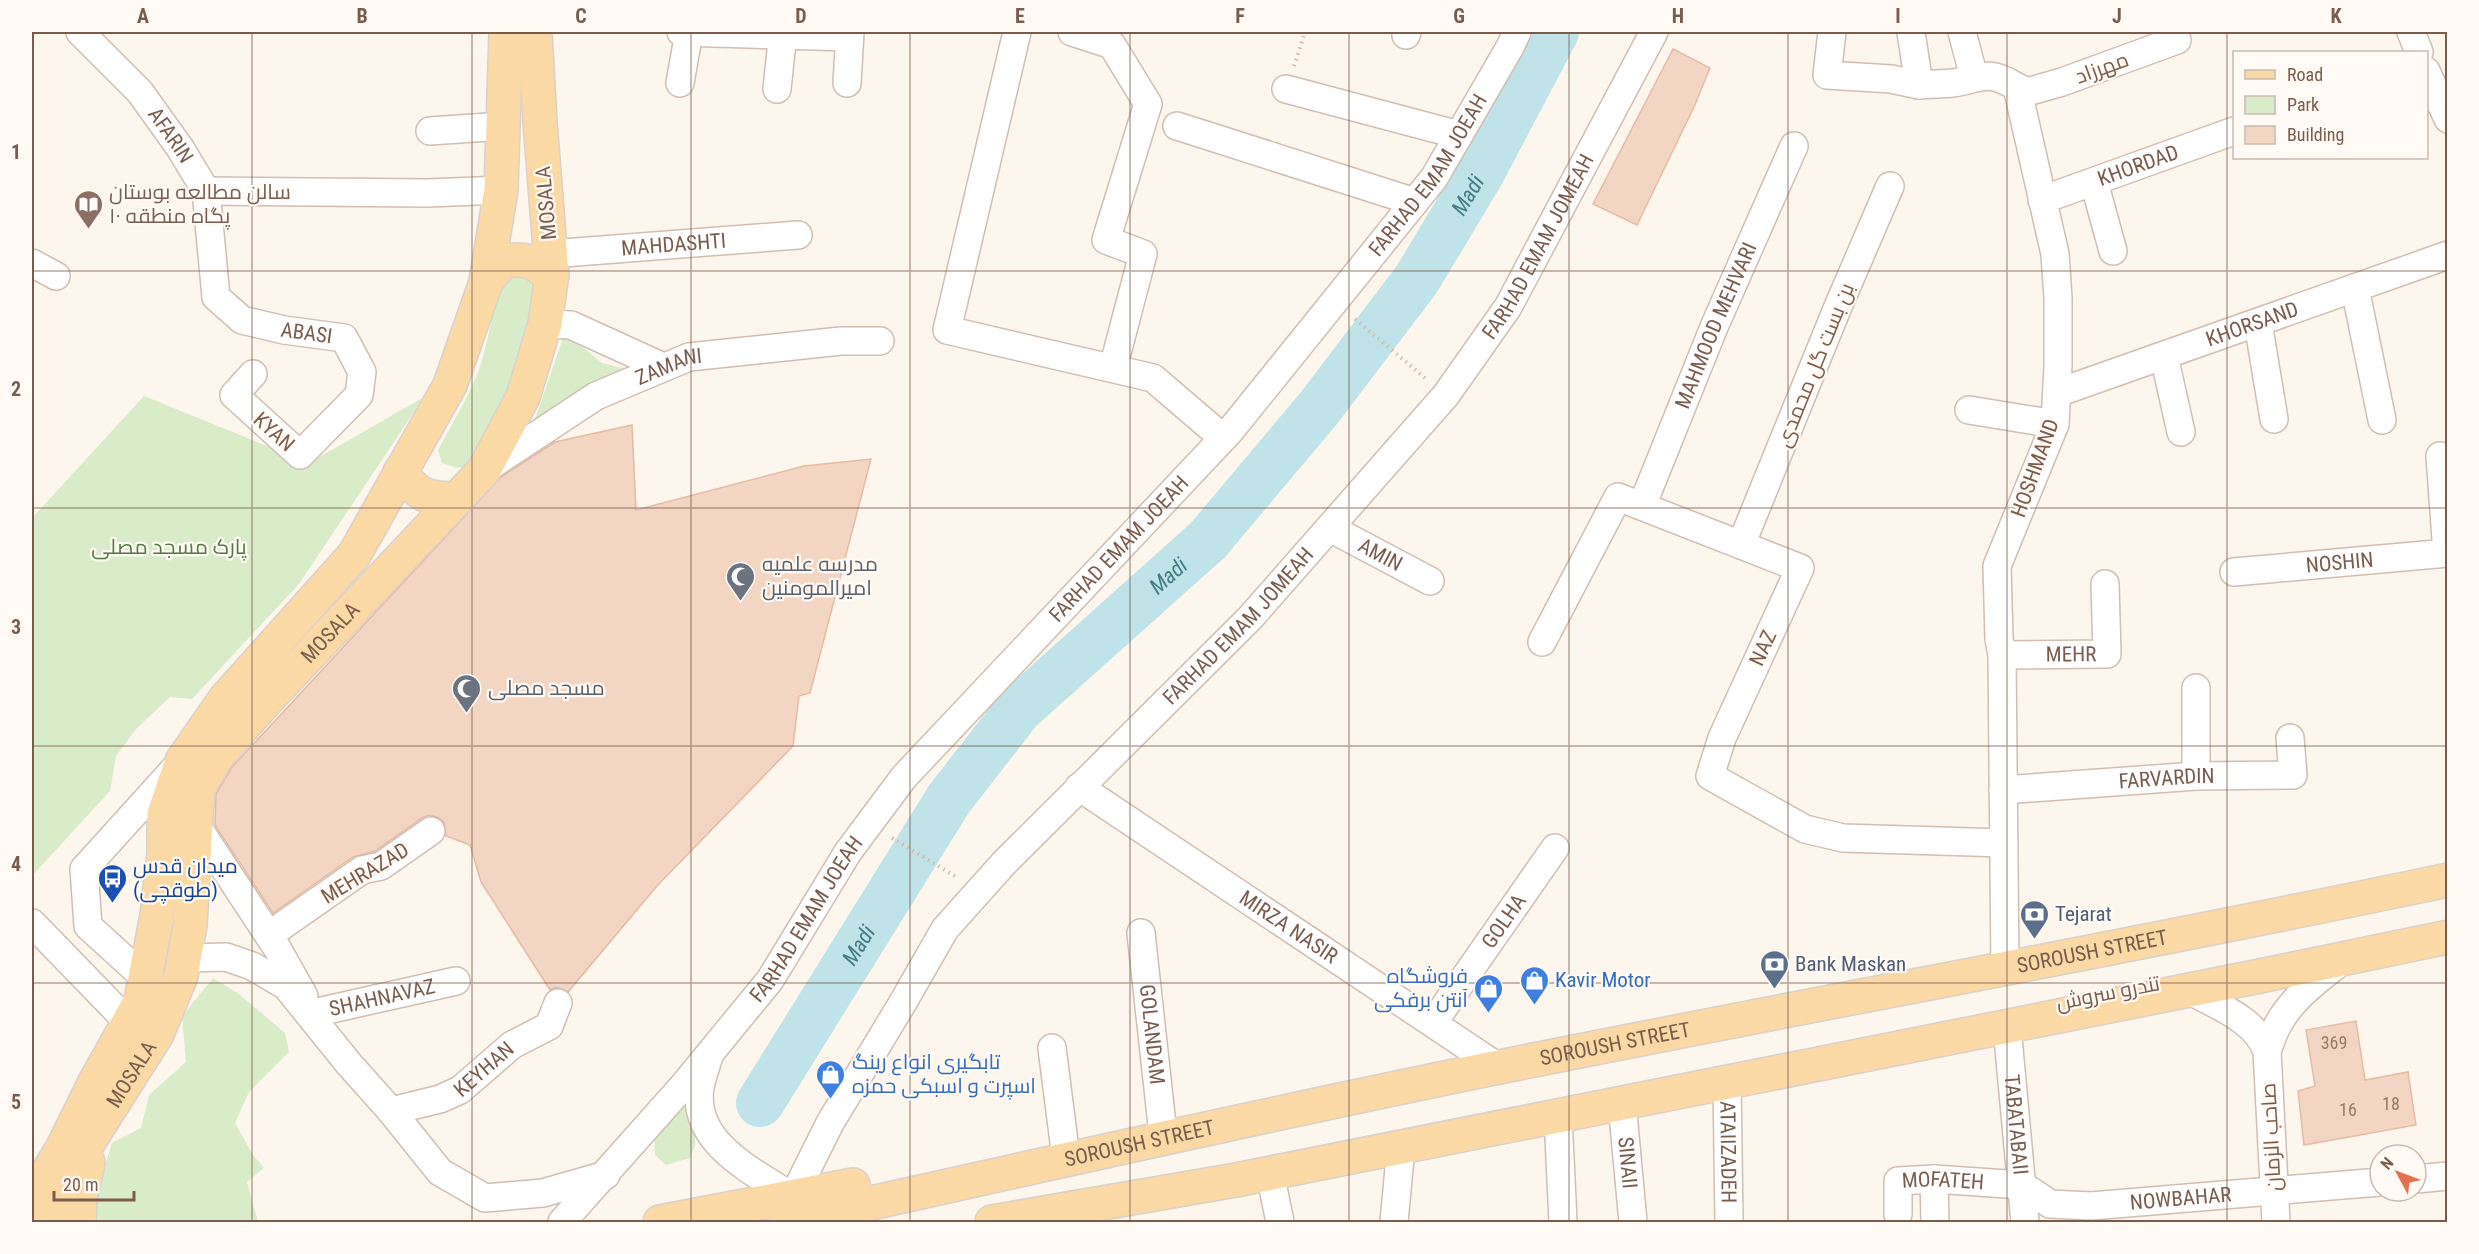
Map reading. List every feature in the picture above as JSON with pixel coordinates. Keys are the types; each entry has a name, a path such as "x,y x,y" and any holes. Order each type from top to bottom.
{"main road":[{"name":"MOSALA","path":"32,1198 62,1149 95,1082 141,1000 157,915 164,854 164,814 182,761 225,699 354,555 450,385 486,282 501,190 506,32"},
{"name":"MOSALA","path":"46,1222 74,1165 157,1034 181,976 190,925 198,788 217,756 484,471 523,397 545,324 551,265 535,32"},
{"path":"486,282 503,261 520,259 551,265"},
{"path":"400,472 422,495 436,499 456,499"},
{"name":"SOROUSH STREET","path":"789,1210 1221,1125 1498,1067 2448,880"},
{"path":"1060,1222 1236,1180 2007,1027 2448,936"},
{"path":"660,1222 789,1210 1065,1150 1221,1125"},
{"path":"79,1222 80,1198 95,1133"},
{"path":"992,1222 1236,1180"}],"street":[{"name":"AFARIN","path":"80,32 140,92 180,148 206,192 216,297"},
{"path":"681,32 849,34 847,83"},
{"path":"680,83 689,32"},
{"path":"1017,32 947,330 1153,378 1223,438"},
{"path":"1072,32 1112,45 1148,104 1106,240 1143,254 1113,368"},
{"name":"FARHAD EMAM JOEAH","path":"562,1222 607,1174 709,1056 770,980 848,852 904,777 1223,438 1434,178 1517,32"},
{"name":"FARHAD EMAM JOMEAH","path":"789,1210 830,1122 903,1004 945,929 1079,787 1250,618 1446,395 1508,307 1654,32"},
{"path":"1833,32 1827,75 1891,79 1919,85 1954,82 1984,75 2002,78 2017,87"},
{"path":"1911,32 1919,85"},
{"path":"1962,32 1974,77"},
{"name":"مهرزاد","path":"2017,87 2027,92 2062,82 2177,40 2174,32"},
{"path":"2411,32 2419,51"},
{"path":"777,89 783,33"},
{"path":"2428,73 2448,119"},
{"name":"HOSHMAND","path":"2005,969 2002,655 1999,639 1997,566 2055,424 2057,393 2058,298 2055,254 2017,87"},
{"path":"1286,89 1459,135"},
{"path":"430,131 503,126"},
{"path":"1177,126 1414,202"},
{"name":"KHORDAD","path":"2042,200 2233,131"},
{"name":"MAHMOOD MEHVARI","path":"1642,506 1714,327 1794,146"},
{"path":"2094,182 2113,251"},
{"name":"بن بست گل محمدی","path":"1741,545 1837,309 1890,186"},
{"path":"206,192 428,193 501,190"},
{"name":"MAHDASHTI","path":"551,265 798,234"},
{"name":"KHORSAND","path":"2057,393 2448,255"},
{"path":"32,263 56,276"},
{"path":"2355,288 2382,420"},
{"name":"ABASI","path":"216,297 242,320 284,330 344,338 362,372 359,395"},
{"path":"2258,322 2274,419"},
{"path":"545,324 571,326 663,367"},
{"name":"ZAMANI","path":"484,471 596,396 689,357 841,341 880,341"},
{"path":"2164,356 2181,432"},
{"name":"KYAN","path":"253,374 234,395 300,455 359,395"},
{"path":"1969,410 2055,424"},
{"path":"2440,456 2447,553"},
{"name":"NAZ","path":"1542,642 1618,497 1800,568 1722,738 1710,776 1805,829 1834,836 2004,843"},
{"name":"AMIN","path":"1330,528 1430,581"},
{"name":"NOSHIN","path":"2234,572 2447,553"},
{"name":"MEHR","path":"2002,655 2107,654 2105,585"},
{"path":"2196,687 2196,776"},
{"name":"FARVARDIN","path":"2003,790 2196,776 2293,775 2290,738"},
{"path":"145,978 88,926 84,869 182,761"},
{"name":"MIRZA NASIR","path":"1079,787 1498,1067"},
{"path":"196,825 301,988 309,1014"},
{"name":"MEHRAZAD","path":"269,935 362,870 381,866 431,831"},
{"name":"GOLHA","path":"1432,1023 1555,848"},
{"name":"تندرو سروش","path":"1774,1014 1797,1023 2165,951 2448,892"},
{"path":"32,922 128,1022"},
{"name":"تندرو سروش","path":"1777,1072 1788,1056 2448,924"},
{"name":"GOLANDAM","path":"1141,933 1163,1134"},
{"path":"184,958 226,957 252,966 286,986 440,1172 485,1198 543,1193 607,1174"},
{"name":"صاحب الزمان","path":"2276,1222 2267,1051 2278,1023 2288,1008 2345,958"},
{"name":"SHAHNAVAZ","path":"309,1014 456,981"},
{"path":"2189,990 2252,1027 2262,1038 2267,1051"},
{"name":"KEYHAN","path":"391,1111 440,1099 460,1090 512,1045 549,1026 558,1003"},
{"name":"TABATABAII","path":"2007,1027 2025,1222"},
{"path":"1052,1048 1065,1150"},
{"name":"FARHAD EMAM JOEAH","path":"709,1056 700,1089 704,1126 716,1144 751,1170 789,1210"},
{"name":"ATAIIZADEH","path":"1727,1082 1729,1222"},
{"name":"SINAII","path":"1622,1103 1633,1222"},
{"path":"1558,1116 1563,1222"},
{"path":"1394,1222 1401,1147"},
{"path":"1270,1173 1280,1222"},
{"path":"2428,1178 2448,1176"},
{"path":"1934,1179 1935,1222"},
{"name":"MOFATEH","path":"1898,1214 1898,1180 1934,1179 2022,1185"},
{"name":"NOWBAHAR","path":"2022,1185 2050,1204 2092,1214 2368,1183"}],"path":[{"path":"1286,89 1305,32"},
{"path":"1334,302 1446,395"},
{"path":"869,824 979,891"}],"green space":[{"path":"534,272 531,309 524,348 505,403 494,425 467,466 457,468 442,463 438,450 477,375 497,298 506,273"},
{"path":"564,335 578,343 602,363 627,369 535,419"},
{"name":"پارک مسجد مصلی","path":"144,396 309,463 424,397 299,584 192,699 170,697 137,728 116,756 110,791 32,876 32,518"},
{"path":"213,978 239,994 285,1033 289,1052 249,1092 235,1123 253,1155 264,1168 247,1182 258,1222 92,1222 90,1214 112,1143 141,1128 149,1095 186,1062 182,1016"},
{"path":"688,1095 690,1128 695,1133 695,1146 690,1158 666,1165 655,1155 654,1137"}],"building":[{"path":"1673,49 1710,68 1694,107 1637,225 1593,204"},
{"name":"مسجد مصلی","path":"632,425 636,510 804,466 871,459 810,693 799,696 793,746 657,886 568,992 556,987 550,990 481,882 470,845 446,836 444,822 437,817 429,815 422,818 375,851 353,857 273,913 215,825 216,794 232,767 501,477 555,442"},
{"path":"2356,1021 2365,1080 2408,1072 2416,1125 2304,1145 2298,1091 2315,1086 2306,1030"}],"waterway":[{"name":"Madi","path":"760,1103 949,799 1019,709 1208,540 1319,408 1417,279 1480,174 1555,32"}],"place":[{"name":"سالن مطالعه بوستان پگاه منطقه ۱۰","path":"88,230"},
{"name":"مدرسه علمیه امیرالمومنین","path":"741,602"},
{"name":"مسجد مصلی","path":"467,714"},
{"name":"میدان قدس (طوقچی)","path":"112,904"},
{"name":"Tejarat","path":"2034,940"},
{"name":"Bank Maskan","path":"1774,990"},
{"name":"Kavir Motor","path":"1534,1006"},
{"name":"فروشگاه آنتن برفکی","path":"1489,1014"},
{"name":"تابگیری انواع رینگ اسپرت و اسبکی حمزه","path":"831,1100"}]}
